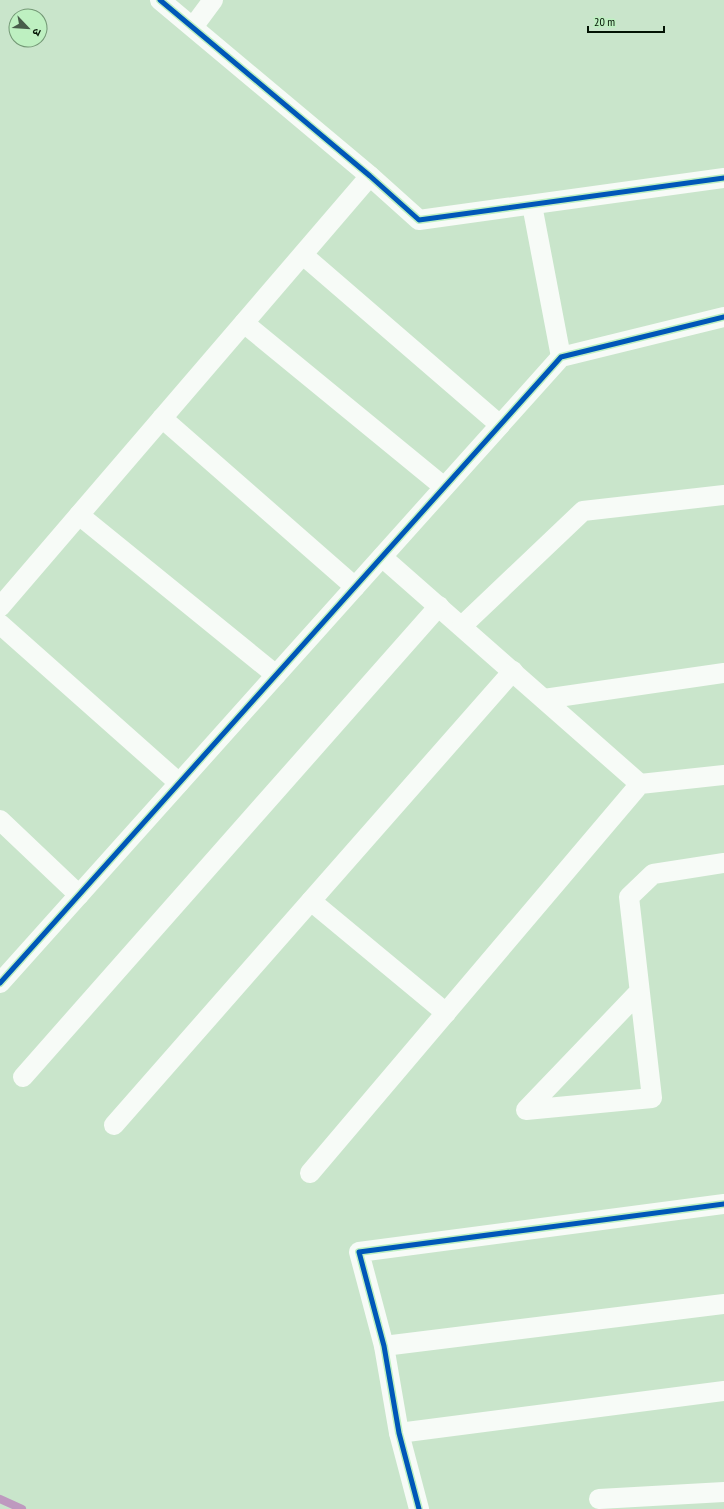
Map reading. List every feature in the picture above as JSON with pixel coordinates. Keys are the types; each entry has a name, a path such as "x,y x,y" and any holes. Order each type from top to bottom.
{"street":[{"path":"160,0 370,176 419,220 724,178"},
{"path":"193,27 213,0"},
{"path":"0,607 370,176"},
{"path":"532,205 561,357"},
{"path":"303,255 500,425"},
{"path":"0,983 561,357 724,316"},
{"path":"244,323 444,488"},
{"path":"162,418 355,587"},
{"path":"462,626 583,511 724,495"},
{"path":"79,515 276,675"},
{"path":"382,557 640,784"},
{"path":"23,1077 439,606"},
{"path":"0,624 179,783"},
{"path":"114,1125 512,671"},
{"path":"544,699 724,673"},
{"path":"310,1173 640,784 724,775"},
{"path":"0,820 79,895"},
{"path":"639,992 526,1110 652,1098 629,897 653,874 724,863"},
{"path":"311,901 446,1013"},
{"path":"419,1509 399,1433 384,1346 359,1252 724,1204"},
{"path":"384,1346 724,1304"},
{"path":"399,1433 724,1391"},
{"path":"599,1499 724,1492"}],"waterway":[{"path":"0,1499 22,1509"}],"cycle path":[{"path":"160,0 370,176 419,220 724,178"},
{"path":"0,983 561,357 724,317"},
{"path":"419,1509 399,1433 384,1346 359,1252 724,1204"}]}
